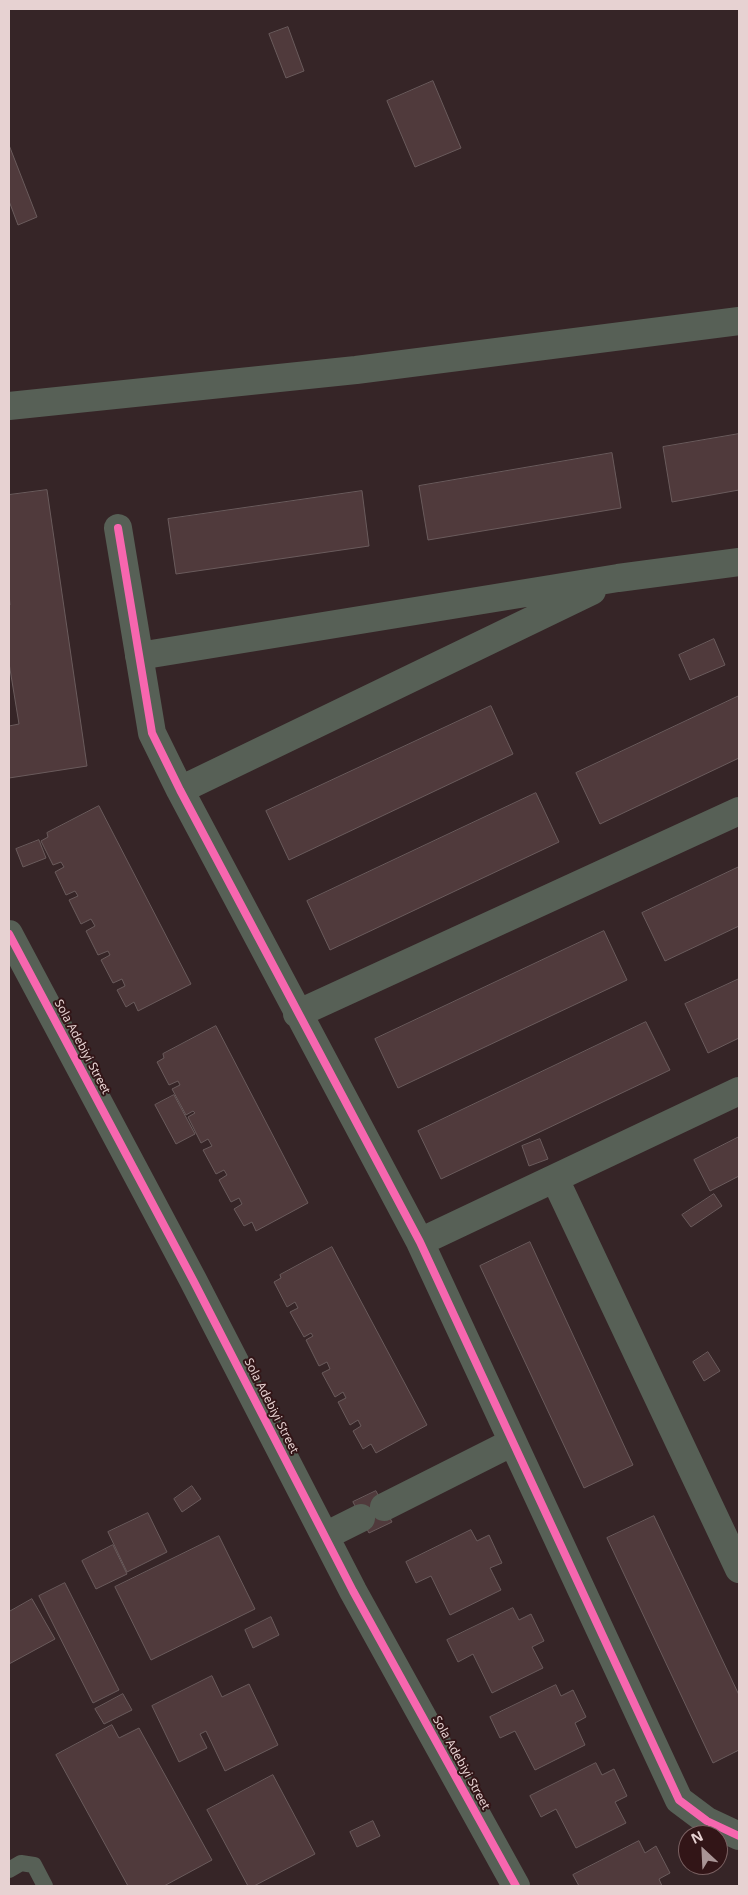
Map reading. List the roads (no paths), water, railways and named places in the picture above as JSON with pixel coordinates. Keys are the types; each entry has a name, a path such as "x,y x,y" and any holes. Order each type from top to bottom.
{"street":[{"path":"9,406 356,370 739,320"},
{"path":"118,528 152,733 180,790 420,1242 680,1800 707,1821 739,1836"},
{"path":"139,656 618,578 739,562"},
{"path":"180,790 618,578"},
{"path":"298,1014 739,812"},
{"name":"Sola Adebiyi Street","path":"9,934 193,1280 353,1591 516,1886"},
{"path":"420,1242 739,1091"},
{"path":"555,1178 739,1569"},
{"path":"325,1536 513,1442"}],"lane":[{"path":"9,1870 21,1863 34,1864 45,1886"}]}
